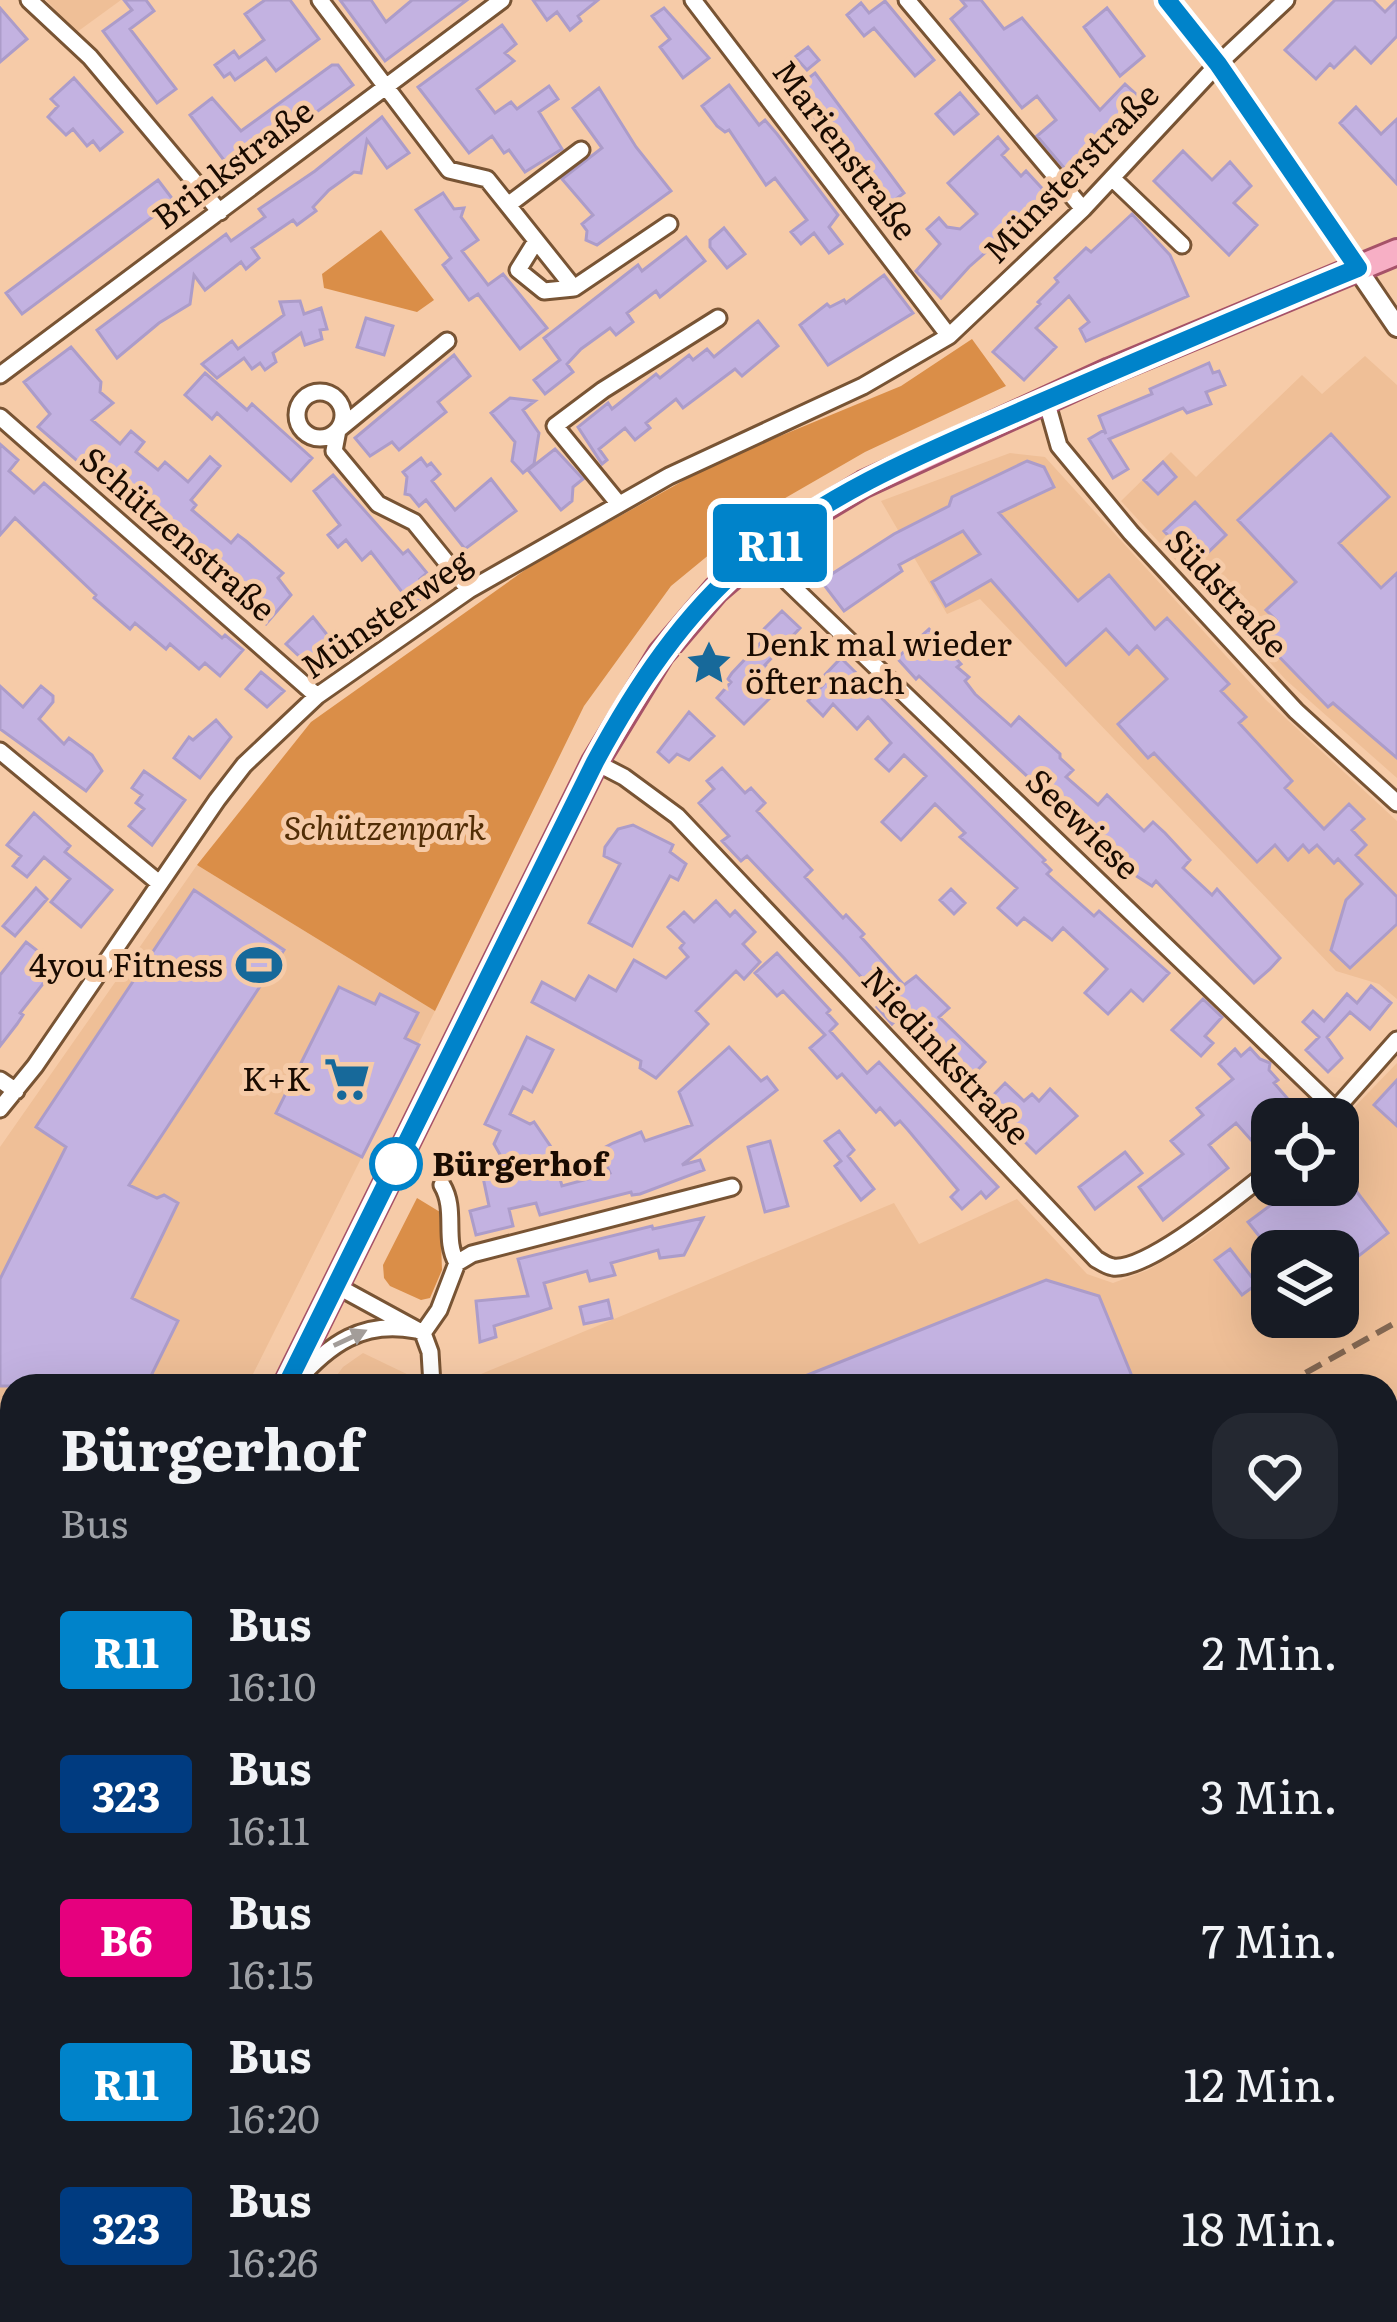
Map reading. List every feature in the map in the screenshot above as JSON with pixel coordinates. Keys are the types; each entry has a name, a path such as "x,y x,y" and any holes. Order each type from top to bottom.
{"main road":[{"path":"294,1374 595,762 661,654 703,604 748,560 863,484 1046,400 1397,252"}],"street":[{"path":"29,0 90,57 220,212"},
{"path":"320,0 449,170 487,179 574,288"},
{"name":"Brinkstraße","path":"0,375 502,0"},
{"name":"Marienstraße","path":"693,0 950,336"},
{"path":"907,0 1083,209"},
{"path":"1167,0 1218,64 1397,327"},
{"name":"Münsterstraße","path":"950,336 1083,209 1218,64 1286,0"},
{"path":"508,205 581,150"},
{"path":"1113,178 1182,245"},
{"path":"536,241 518,270 544,291 574,288 669,224"},
{"path":"618,503 555,426 718,318"},
{"name":"Münsterweg","path":"0,1109 244,765 317,696 469,590 618,503 880,378 950,336"},
{"path":"447,341 338,430 334,451 378,504 414,522 469,590"},
{"name":"Südstraße","path":"1046,400 1059,446 1140,544 1286,701 1397,803"},
{"name":"Schützenstraße","path":"0,417 317,696"},
{"name":"Seewiese","path":"788,581 1316,1098"},
{"path":"0,751 159,883"},
{"name":"Niedinkstraße","path":"595,762 677,816 1096,1259 1114,1267 1143,1260 1251,1185"},
{"path":"1346,1098 1397,1040"},
{"path":"0,1080 16,1090"},
{"path":"442,1186 449,1200 449,1245 457,1263"},
{"path":"423,1333 439,1310 457,1263 472,1254 732,1187"},
{"path":"335,1285 423,1333 431,1374"},
{"path":"301,1374 352,1334 383,1327 423,1333"}],"shaded area":[{"path":"46,0 121,0 77,32"},
{"path":"1365,356 1397,385 1397,778 1286,680 1121,501 1171,452 1196,477 1302,375 1322,394"},
{"path":"1010,453 1045,457 1266,700 1397,821 1397,999 1379,984 1336,971 980,599 947,614 881,501"},
{"path":"197,865 435,1011 253,1374 0,1374 0,1147"},
{"path":"1397,1063 1397,1374 481,1374 894,1203 919,1244 1017,1199 1087,1274 1113,1283 1148,1270 1202,1238 1251,1200 1251,1206 1359,1206 1359,1102"},
{"path":"363,1353 407,1374 338,1374"}],"green space":[{"path":"381,230 434,300 417,312 324,288 322,274"},
{"name":"Schützenpark","path":"972,339 1006,386 865,452 761,512 671,586 584,706 435,1011 197,865 311,722 532,565 717,462 901,386"},
{"path":"417,1198 440,1212 442,1270 430,1298 421,1300 390,1286 383,1265"}],"building":[{"path":"124,0 146,0 154,11 130,29 176,89 157,103 103,31 132,10"},
{"path":"265,0 290,0 319,39 276,71 266,58 235,80 230,73 224,77 215,65 234,51 239,58 264,40 245,14"},
{"path":"340,0 371,0 386,22 412,0 467,0 385,61"},
{"path":"533,0 598,0 578,16 581,21 570,30 557,12 547,20"},
{"path":"961,0 981,0 1004,29 1022,18 1100,110 1125,84 1147,104 1071,176 1037,136 1056,120 1037,96 1022,108 951,19 966,6"},
{"path":"1335,0 1373,0 1385,12 1397,0 1397,36 1371,63 1355,47 1316,79 1285,50"},
{"path":"885,1 934,60 915,76 874,28 864,36 847,15 861,3 869,13"},
{"path":"0,8 27,39 0,62"},
{"path":"664,8 709,58 683,78 660,47 670,39 652,16"},
{"path":"1107,8 1144,56 1120,76 1084,27"},
{"path":"502,25 516,44 505,53 514,61 477,89 495,113 511,102 517,109 549,86 558,99 539,112 562,149 525,172 492,136 469,153 418,87"},
{"path":"808,47 819,60 807,70 795,57"},
{"path":"338,65 353,85 276,142 268,131 226,163 190,115 212,98 241,131"},
{"path":"815,73 904,193 884,208 793,90"},
{"path":"74,78 122,132 100,150 93,141 87,146 73,129 66,135 48,117 58,106 51,99"},
{"path":"729,85 759,125 765,120 777,134 838,215 829,227 842,244 829,253 814,233 801,244 791,232 807,220 775,178 766,185 729,130 717,126 702,106"},
{"path":"599,88 671,191 597,245 586,240 582,224 593,215 562,179 602,148 573,108"},
{"path":"960,93 978,114 954,134 936,114"},
{"path":"1356,107 1381,134 1397,119 1397,184 1340,123"},
{"path":"382,117 409,153 387,168 367,140 361,173 354,172 329,190 313,207 316,211 297,225 293,220 252,248 259,258 246,269 241,262 205,290 194,275 190,304 117,358 97,330 226,234 231,241 265,217 259,209"},
{"path":"998,137 1008,149 1002,155 1021,176 1026,171 1049,196 941,298 916,271 940,244 927,229 939,218 947,227 960,229 977,214 948,183"},
{"path":"1183,151 1212,180 1230,162 1251,186 1234,203 1257,225 1229,255 1154,181"},
{"path":"158,180 174,201 22,314 6,293"},
{"path":"443,193 454,209 464,208 461,217 478,240 462,251 488,285 503,274 547,328 520,349 478,294 469,300 443,265 451,258 416,210"},
{"path":"1132,214 1170,255 1188,296 1086,341 1080,329 1089,322 1069,296 1036,328 1056,347 1024,380 993,352 1040,304 1058,282 1055,278"},
{"path":"724,228 745,254 727,268 710,247 710,240"},
{"path":"686,237 705,261 660,297 656,291 627,313 633,322 616,335 610,328 581,349 567,364 573,372 545,394 534,380 560,360 544,338 638,265 642,271"},
{"path":"884,275 913,313 828,365 800,325 827,304 846,303"},
{"path":"300,301 304,314 321,308 327,329 320,330 322,339 305,345 301,333 273,353 276,362 265,370 260,363 252,369 244,358 217,378 202,364 232,341 238,349 284,315 280,302"},
{"path":"366,318 393,326 384,355 357,347"},
{"path":"758,321 778,346 742,376 735,369 683,408 676,399 646,423 650,428 635,440 625,428 599,449 607,460 602,464 578,427 608,403 612,409 689,355 693,360 707,349 714,357"},
{"path":"71,347 101,382 100,392 113,403 92,420 120,444 131,431 144,442 136,452 158,470 165,462 188,482 210,457 220,466 191,500 196,505 192,510 231,543 238,535 283,573 278,578 291,595 266,624 38,427 50,414 24,382"},
{"path":"454,355 470,376 438,402 446,412 399,450 392,442 370,456 355,438"},
{"path":"1209,363 1225,385 1206,392 1211,404 1187,413 1183,408 1109,439 1128,469 1113,478 1089,439 1104,430 1106,434 1099,416"},
{"path":"205,373 247,410 252,404 312,458 291,481 217,413 212,419 185,395"},
{"path":"510,398 535,401 523,410 539,433 534,464 523,473 512,461 515,442 491,413"},
{"path":"1331,434 1389,497 1339,543 1381,588 1397,573 1397,758 1333,703 1328,707 1259,636 1276,620 1266,610 1296,582 1238,520"},
{"path":"0,444 18,460 9,471 34,493 44,483 222,638 225,635 243,650 220,676 205,663 199,669 170,644 166,649 135,623 130,629 15,518 0,535"},
{"path":"555,449 583,479 573,487 572,501 561,510 528,470"},
{"path":"421,458 440,474 432,481 455,510 491,479 516,511 465,549 426,500 419,506 405,494 403,472"},
{"path":"1027,461 1044,467 1054,487 999,513 1078,601 1109,575 1155,629 1167,618 1229,684 1221,691 1246,717 1239,723 1292,781 1285,788 1324,829 1349,804 1364,819 1352,830 1366,845 1356,855 1397,897 1397,924 1350,968 1331,950 1346,900 1362,884 1317,845 1309,852 1303,845 1288,860 1275,845 1257,862 1154,753 1148,758 1118,724 1167,679 1137,646 1129,654 1106,629 1066,665 991,580 946,606 932,582 980,554 963,531 899,565 902,571 844,611 821,581 894,534 949,506 952,497"},
{"path":"1163,462 1176,477 1158,494 1144,480"},
{"path":"333,475 403,554 408,550 427,573 420,579 430,591 413,606 371,552 362,560 346,540 338,547 328,535 340,525 314,491"},
{"path":"1195,502 1226,535 1195,565 1164,531"},
{"path":"782,611 800,628 765,665 782,681 744,724 717,698 731,682 732,673 764,639 760,635 764,629"},
{"path":"313,617 340,651 313,669 286,644"},
{"path":"929,629 961,664 957,667 969,677 965,681 975,694 1011,726 1019,717 1060,754 1073,770 1066,777 1098,805 1107,795 1144,831 1153,822 1165,833 1190,860 1183,868 1212,895 1217,889 1280,958 1270,969 1254,983 1156,881 1152,886 1127,870 1121,857 1100,838 1097,841 919,676 916,679 897,658"},
{"path":"841,658 1045,860 1051,870 1047,874 1094,916 1099,911 1169,973 1143,1001 1131,990 1108,1014 1085,993 1107,969 1063,928 1052,940 1024,918 1017,925 998,908 1017,888 960,837 965,833 935,804 901,840 882,822 926,776 904,755 889,771 876,759 891,743 868,717 857,729 833,704 823,716 808,701"},
{"path":"261,672 284,691 267,707 246,689"},
{"path":"0,686 23,707 41,686 53,696 39,719 64,744 69,738 92,755 102,771 86,791 0,729"},
{"path":"689,712 714,736 689,760 677,754 669,762 658,752"},
{"path":"216,720 231,737 200,778 174,758 189,737 193,740"},
{"path":"722,768 745,793 751,788 765,803 757,811 812,870 805,877 864,934 861,937 904,985 916,976 949,1008 939,1017 985,1062 966,1082 902,1014 892,1024 877,1007 883,1001 844,958 747,856 741,861 722,841 729,836 699,803 714,789 707,781"},
{"path":"144,771 185,800 152,845 129,826 144,809 136,803 142,795 132,788"},
{"path":"34,813 70,846 65,852 112,890 81,927 51,902 70,879 44,857 27,877 13,866 21,856 7,845"},
{"path":"633,825 673,845 670,852 686,864 678,880 670,876 632,946 589,923 620,864 604,856 605,847 618,829"},
{"path":"36,888 47,899 15,936 3,926"},
{"path":"951,889 965,903 954,914 940,900"},
{"path":"194,890 284,950 129,1185 178,1203 132,1298 178,1321 152,1374 0,1374 0,1279 66,1147 36,1127"},
{"path":"716,901 730,916 735,911 755,932 743,944 760,962 744,979 736,971 696,1011 708,1024 656,1078 640,1068 641,1061 532,1002 542,982 575,1000 589,976 616,991 634,960 666,978 688,957 680,948 684,943 668,927 684,912 694,922"},
{"path":"26,942 57,966 0,1046 0,975"},
{"path":"777,953 830,1010 827,1013 837,1024 830,1031 867,1073 879,1062 998,1187 986,1198 981,1192 962,1209 951,1197 958,1190 900,1121 895,1125 880,1108 876,1112 842,1074 837,1078 810,1048 825,1035 783,991 777,996 755,973"},
{"path":"1371,986 1391,1003 1370,1029 1350,1012 1327,1037 1342,1058 1328,1072 1306,1050 1319,1037 1303,1022 1313,1011 1324,1021 1347,994 1357,1003"},
{"name":"K+K","path":"339,987 375,1004 380,994 418,1013 405,1038 419,1045 362,1157 276,1113"},
{"path":"1203,999 1222,1017 1205,1036 1213,1043 1201,1056 1172,1030"},
{"path":"527,1037 553,1050 532,1092 523,1087 510,1114 534,1122 551,1147 562,1186 610,1173 600,1150 613,1143 641,1132 645,1141 692,1125 679,1092 729,1047 761,1081 767,1077 777,1090 682,1165 700,1160 704,1170 640,1194 631,1192 540,1215 536,1203 509,1209 513,1226 476,1235 470,1211 489,1206 480,1163 502,1158 494,1144 500,1131 485,1124"},
{"path":"1250,1048 1270,1063 1269,1070 1278,1080 1274,1083 1287,1098 1251,1098 1251,1140 1236,1123 1209,1145 1228,1168 1163,1220 1139,1187 1183,1154 1171,1141 1203,1115 1197,1108 1233,1079 1219,1064 1235,1049 1241,1056"},
{"path":"1397,1080 1397,1126 1374,1105"},
{"path":"1005,1083 1024,1101 1032,1094 1039,1101 1050,1089 1077,1116 1036,1153 1007,1124 1000,1130 979,1110"},
{"path":"839,1131 854,1150 848,1156 874,1189 861,1200 835,1166 841,1161 825,1141"},
{"path":"770,1141 788,1206 765,1212 748,1147"},
{"path":"1125,1152 1142,1173 1095,1209 1079,1187"},
{"path":"1359,1195 1388,1233 1359,1256 1359,1230 1254,1230 1248,1222 1270,1206 1359,1206"},
{"path":"703,1218 684,1255 660,1258 658,1250 611,1263 615,1275 590,1281 587,1271 544,1283 551,1308 494,1326 496,1337 480,1342 476,1301 528,1296 518,1259"},
{"path":"1230,1249 1251,1276 1251,1288 1242,1295 1215,1260"},
{"path":"1046,1280 1099,1296 1131,1374 810,1374"},
{"path":"608,1300 612,1318 584,1324 580,1307"}],"railway":[{"path":"1304,1374 1397,1322"}],"bus line":[{"name":"R11","path":"292,1374 595,762 634,692 703,604 764,547 863,484 1111,371 1358,268 1218,64 1167,0"}],"place":[{"name":"Denk mal wieder öfter nach","path":"709,663"},
{"name":"4you Fitness","path":"259,965"},
{"name":"K+K","path":"347,1079"},
{"name":"Bürgerhof","path":"396,1164"}]}
